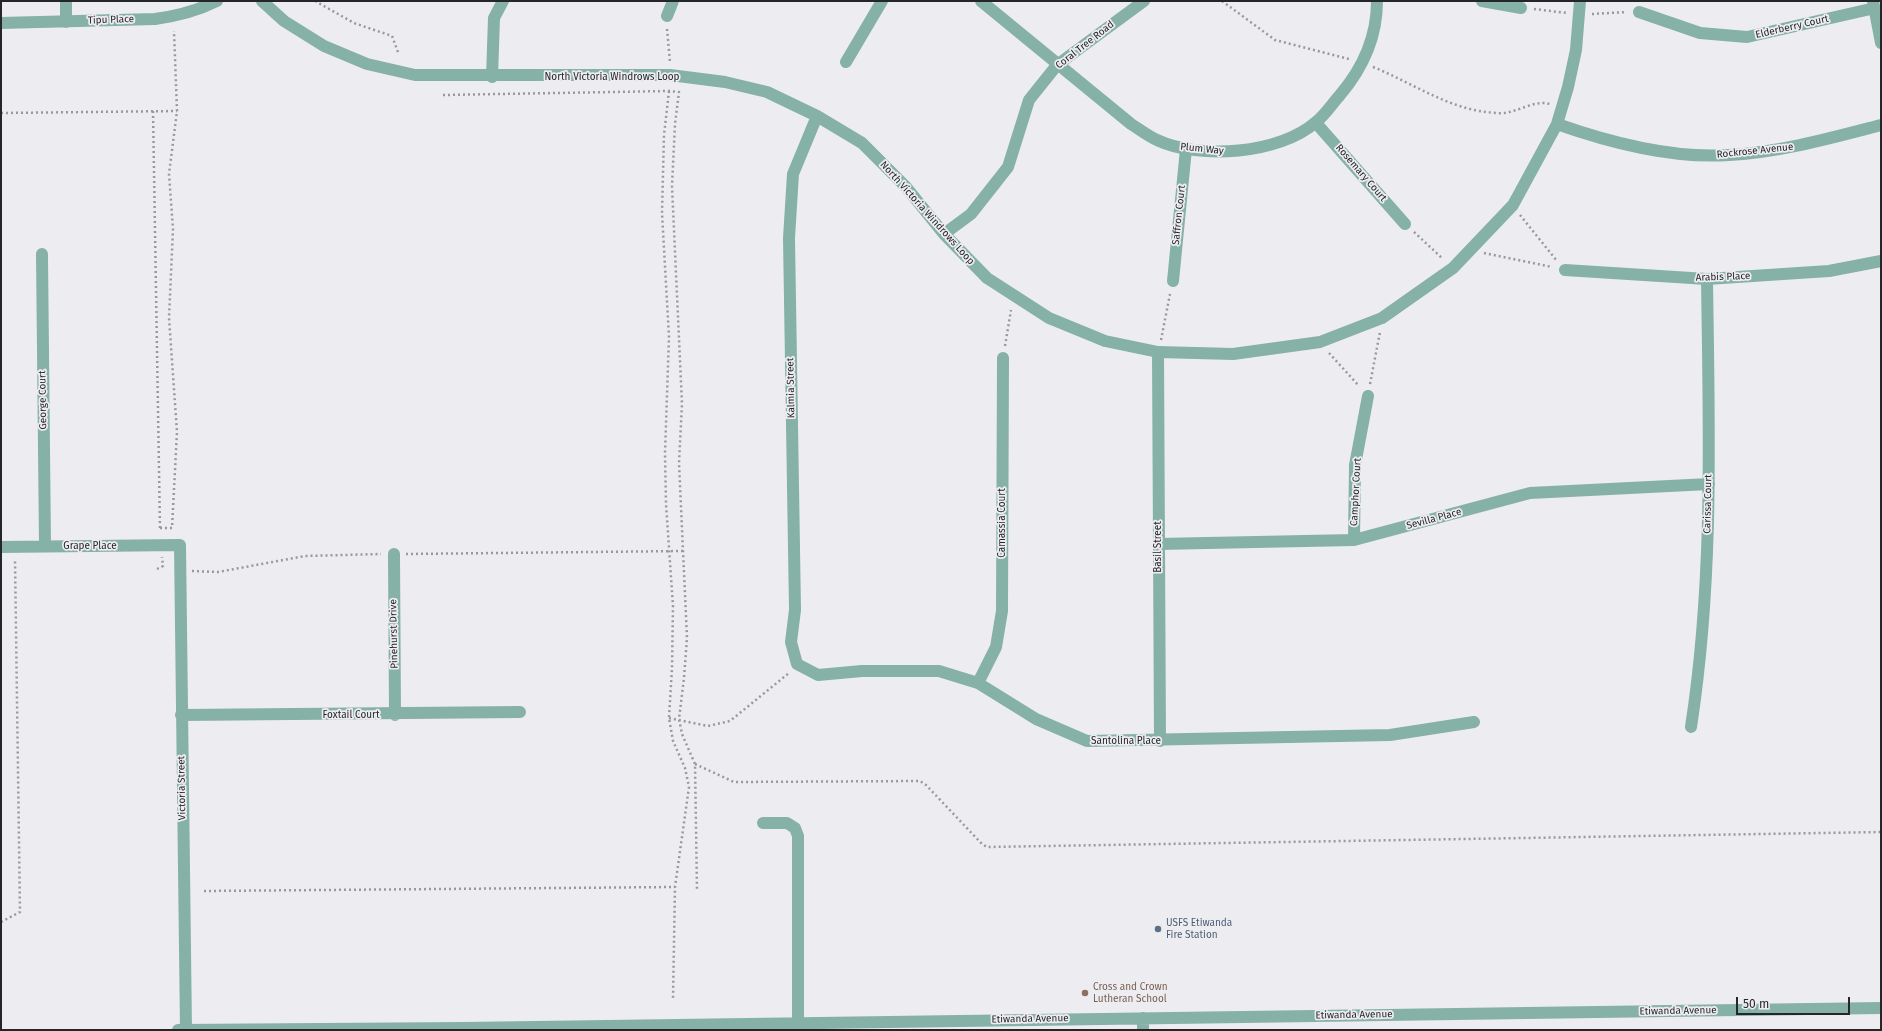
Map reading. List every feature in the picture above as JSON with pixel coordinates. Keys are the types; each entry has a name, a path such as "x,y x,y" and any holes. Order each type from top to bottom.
{"street":[{"path":"66,1 66,22"},
{"name":"Tipu Place","path":"1,22 66,22 155,19 178,16 202,9 217,1"},
{"name":"North Victoria Windrows Loop","path":"262,1 284,21 324,46 367,64 415,76 492,77 670,75 725,82 767,92 817,116 862,143 906,187 944,234 987,278 1048,318 1105,341 1158,352 1233,354 1320,342 1382,318 1453,268 1512,205 1557,124 1576,50 1580,1"},
{"path":"492,77 494,18 503,1"},
{"path":"667,16 673,1"},
{"path":"846,62 882,1"},
{"name":"Plum Way","path":"981,1 1131,124 1157,140 1186,149 1222,152 1256,148 1288,139 1316,123 1353,79 1361,63 1372,39 1377,15 1376,1"},
{"name":"Coral Tree Road","path":"944,234 971,214 1008,167 1029,100 1058,65 1144,1"},
{"path":"1482,1 1521,8"},
{"path":"1874,5 1881,43"},
{"name":"Elderberry Court","path":"1639,12 1700,33 1748,36 1874,5"},
{"name":"Kalmia Street","path":"797,664 791,642 795,610 789,238 793,174 817,116"},
{"name":"Rosemary Court","path":"1316,123 1405,224"},
{"name":"Rockrose Avenue","path":"1557,124 1587,135 1658,151 1691,155 1729,156 1769,151 1812,143 1881,125"},
{"name":"Saffron Court","path":"1173,282 1186,149"},
{"name":"George Court","path":"42,254 45,546"},
{"name":"Arabis Place","path":"1565,270 1707,280 1829,271 1881,261"},
{"name":"Carissa Court","path":"1691,727 1700,667 1706,576 1709,484 1707,280"},
{"name":"Basil Street","path":"1158,352 1160,741"},
{"name":"Camassia Court","path":"978,683 996,647 1002,611 1003,358"},
{"name":"Camphor Court","path":"1354,540 1355,465 1368,396"},
{"name":"Sevilla Place","path":"1158,544 1354,540 1530,493 1709,484"},
{"name":"Grape Place","path":"1,547 180,545"},
{"name":"Victoria Street","path":"180,545 186,1030"},
{"name":"Pinehurst Drive","path":"394,554 395,715"},
{"name":"Santolina Place","path":"797,664 818,675 862,671 939,671 978,683 1036,718 1087,741 1160,741 1390,735 1474,722"},
{"name":"Foxtail Court","path":"181,715 395,715 520,712"},
{"path":"764,823 787,823 795,828 798,836 798,1023"},
{"name":"Etiwanda Avenue","path":"178,1030 636,1028 798,1023 926,1025 1095,1024 1143,1018 1881,1008"},
{"path":"1143,1018 1143,1030"}],"path":[{"path":"315,1 354,23 392,36 398,52"},
{"path":"1222,1 1275,40 1361,63 1425,93 1475,111 1498,114 1513,112 1543,102 1562,107"},
{"path":"667,16 668,40 671,55"},
{"path":"153,111 160,528 172,528 177,432 169,318 173,229 169,174 177,111 174,31"},
{"path":"669,91 664,136 662,213 669,337 665,453 666,504 672,606 672,660 669,718 672,737 685,768 689,787 675,887 673,998"},
{"path":"443,95 679,92 675,124 672,186 682,396 679,463 687,638 679,719 682,734 695,764 697,890"},
{"path":"1,113 177,111"},
{"path":"1512,205 1565,270"},
{"path":"1405,224 1453,268"},
{"path":"1470,250 1565,270"},
{"path":"1158,352 1173,282"},
{"path":"1003,358 1014,295"},
{"path":"1368,396 1382,318"},
{"path":"1320,342 1368,396"},
{"path":"1,922 20,912 15,546"},
{"path":"180,571 218,572 305,556 684,551"},
{"path":"669,718 708,726 730,721 783,680 797,664"},
{"path":"695,764 734,782 920,781 926,784 982,844 987,847 1881,832"},
{"path":"204,891 675,887"}],"place":[{"name":"USFS Etiwanda Fire Station","path":"1158,929"},
{"name":"Cross and Crown Lutheran School","path":"1085,993"}]}
